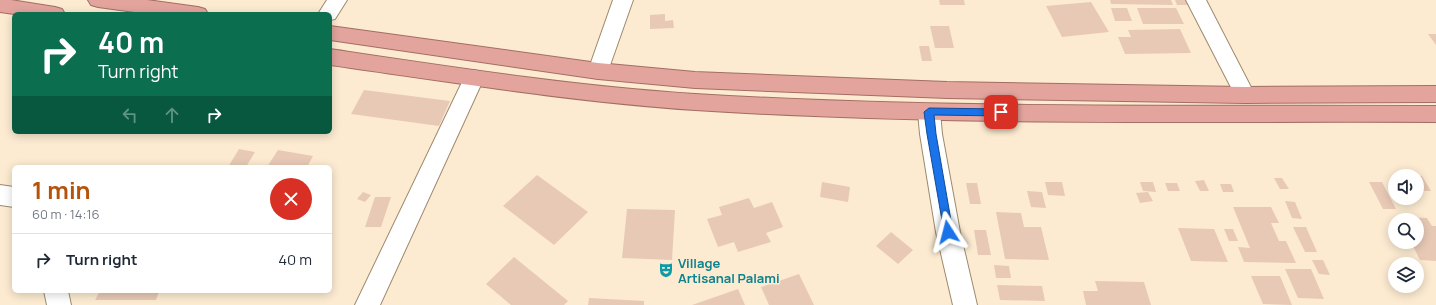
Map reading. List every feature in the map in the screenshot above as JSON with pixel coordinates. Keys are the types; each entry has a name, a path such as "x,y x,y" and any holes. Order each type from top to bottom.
{"highway":[{"path":"98,0 184,12"},
{"path":"0,5 43,12"},
{"path":"332,33 598,71 695,80 947,90 1245,95 1436,94"},
{"path":"332,57 474,78 694,102 929,112 1436,114"}],"street":[{"path":"329,12 337,0"},
{"path":"598,71 623,0"},
{"path":"1196,0 1245,95"},
{"path":"367,305 474,78"},
{"path":"929,112 931,134 948,232 965,305"},
{"path":"0,195 12,197"},
{"path":"56,293 59,305"}],"building":[{"path":"939,0 964,0 965,5 940,5"},
{"path":"1110,0 1171,0 1173,5 1111,4"},
{"path":"1175,0 1190,0 1193,5 1177,5"},
{"path":"1091,2 1109,32 1062,37 1046,6"},
{"path":"1111,8 1127,8 1132,21 1115,21"},
{"path":"1137,8 1176,8 1184,24 1143,24"},
{"path":"665,14 665,21 673,20 674,28 650,29 650,15"},
{"path":"930,26 949,26 954,48 935,48"},
{"path":"1180,29 1191,53 1125,54 1118,37 1131,37 1128,30"},
{"path":"1428,34 1436,34 1436,45"},
{"path":"919,46 929,46 932,61 922,61"},
{"path":"364,90 450,101 439,126 351,114"},
{"path":"239,149 255,152 247,165 229,165"},
{"path":"278,150 313,156 308,165 268,165"},
{"path":"537,175 588,212 554,245 503,206"},
{"path":"1274,178 1282,178 1289,189 1280,189"},
{"path":"1424,179 1431,191 1424,191"},
{"path":"1204,180 1209,191 1200,191 1195,181"},
{"path":"822,182 850,187 848,202 820,197"},
{"path":"1045,182 1062,182 1065,196 1048,195"},
{"path":"1140,182 1153,182 1156,192 1143,191"},
{"path":"1369,182 1382,182 1388,194 1388,205 1394,205 1396,209 1383,209"},
{"path":"966,183 977,183 981,204 970,204"},
{"path":"1165,183 1177,183 1180,191 1168,191"},
{"path":"1220,184 1231,184 1234,192 1223,192"},
{"path":"1027,191 1042,192 1046,208 1031,207"},
{"path":"363,192 371,195 365,202 357,199"},
{"path":"1148,192 1153,201 1140,203 1136,193"},
{"path":"375,197 391,197 381,227 365,227"},
{"path":"749,198 754,208 772,202 783,227 766,233 771,242 738,252 734,242 718,247 707,219 722,215 719,207"},
{"path":"1285,201 1295,202 1302,219 1292,218"},
{"path":"1233,207 1271,207 1279,223 1271,223 1279,241 1286,241 1296,263 1244,262 1238,247 1250,248"},
{"path":"627,209 675,210 672,260 622,258"},
{"path":"996,212 1021,213 1024,227 1041,227 1049,260 1005,259"},
{"path":"1424,218 1427,218 1432,226 1436,226 1436,261 1424,260 1424,257 1418,257 1414,249 1424,249"},
{"path":"1293,227 1306,227 1317,252 1305,252"},
{"path":"1178,228 1214,229 1228,262 1191,261"},
{"path":"1224,229 1233,229 1238,241 1229,241"},
{"path":"974,230 986,230 991,255 978,255"},
{"path":"891,232 913,250 898,264 876,246"},
{"path":"514,257 568,301 564,305 511,305 486,284"},
{"path":"1312,260 1323,260 1330,275 1319,274"},
{"path":"994,265 1009,266 1011,278 996,278"},
{"path":"1285,269 1311,269 1324,299 1298,298"},
{"path":"799,274 814,305 769,305 761,287"},
{"path":"1251,276 1280,276 1292,305 1263,304"},
{"path":"1095,281 1144,282 1151,305 1086,305 1083,291 1098,291"},
{"path":"997,285 1042,286 1045,301 1000,300"},
{"path":"738,289 745,305 692,305"},
{"path":"99,293 158,293 156,300 95,300"},
{"path":"589,298 644,301 644,305 588,305"}],"place":[{"name":"Village Artisanal Palami","path":"666,270"}],"route":[{"path":"948,232 941,182 931,134 929,112 1001,112"}]}
